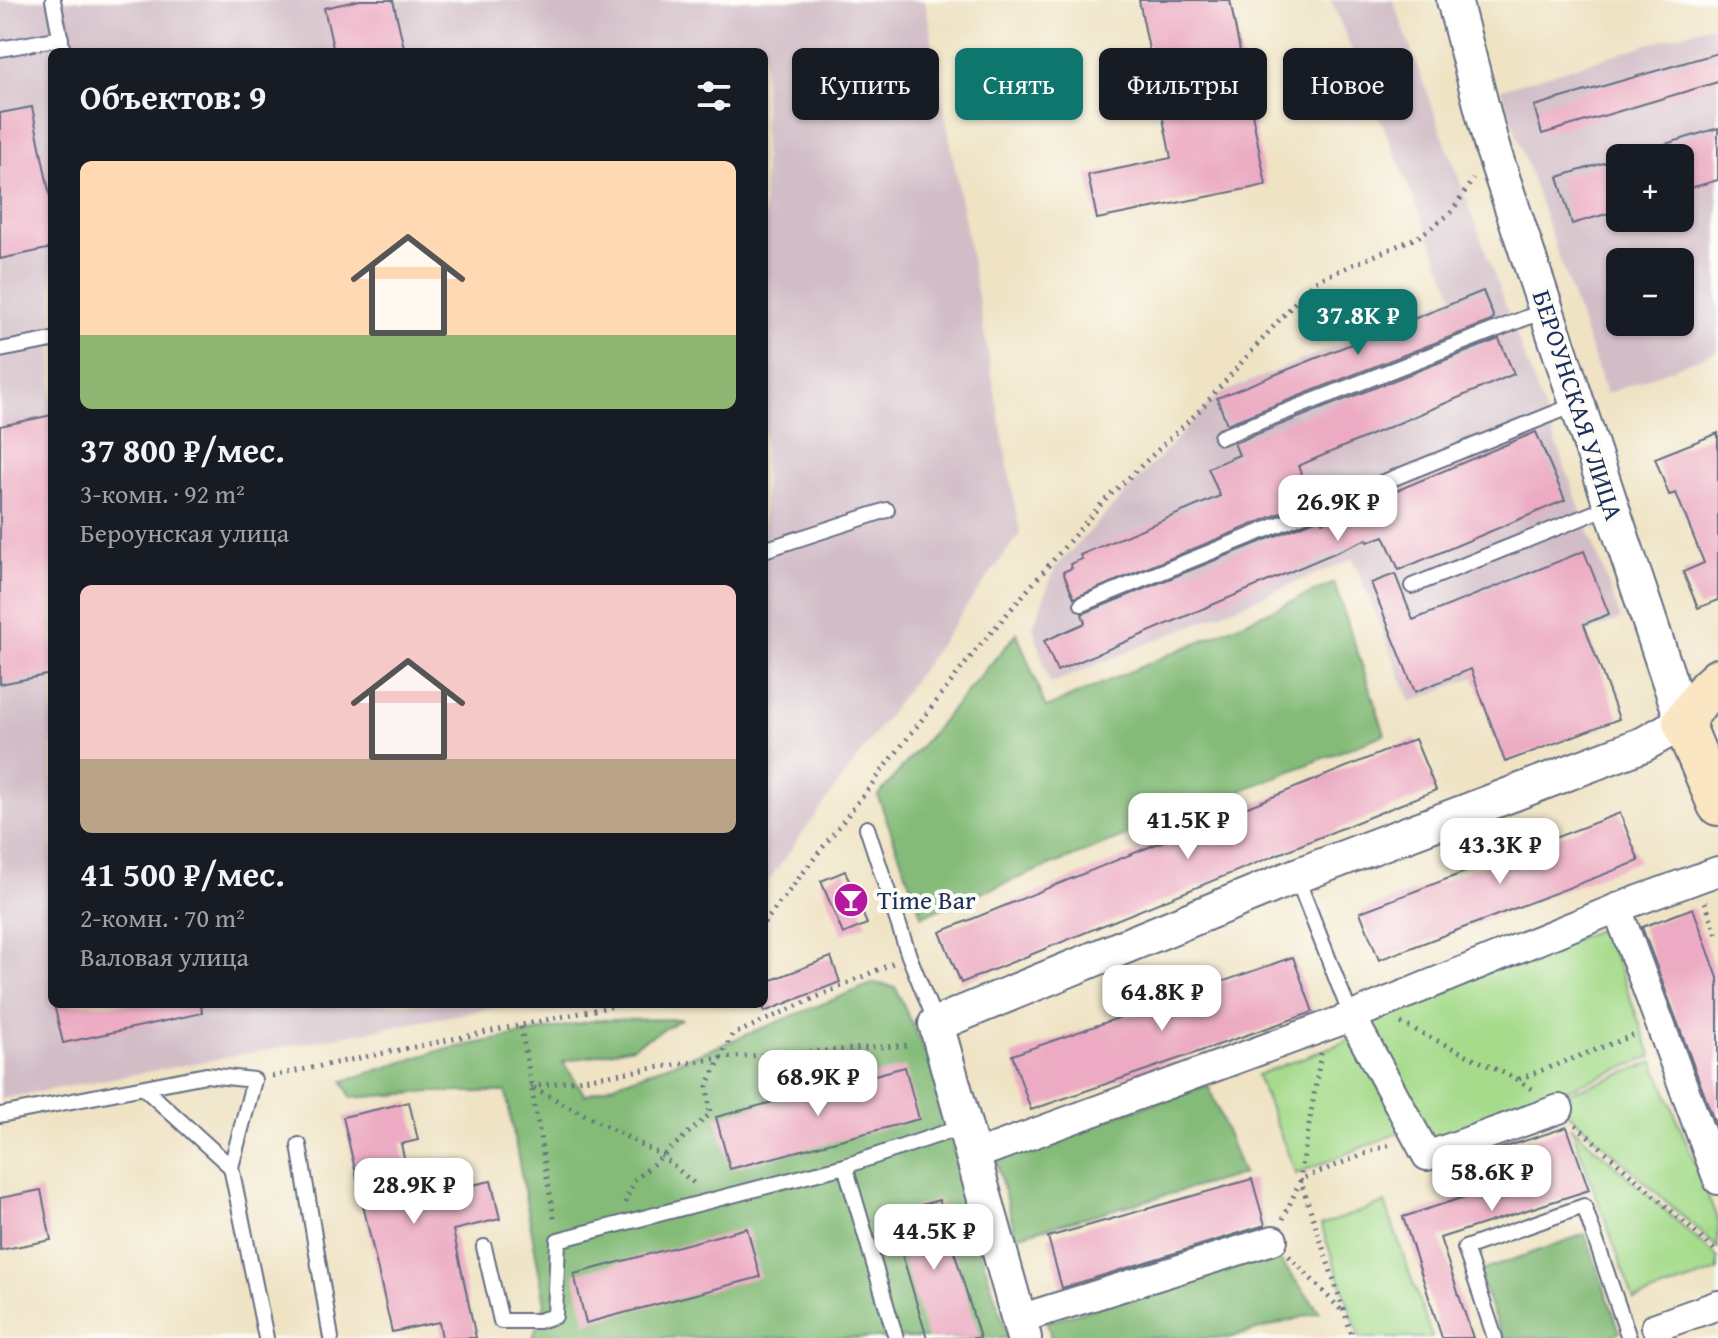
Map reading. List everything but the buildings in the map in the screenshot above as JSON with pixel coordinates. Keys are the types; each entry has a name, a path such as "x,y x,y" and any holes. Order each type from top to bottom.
{"main road":[{"path":"1683,722 1718,679"},
{"name":"БЕРОУНСКАЯ УЛИЦА","path":"1683,722 1718,805"}],"street":[{"name":"БЕРОУНСКАЯ УЛИЦА","path":"1454,0 1492,147 1683,722"},
{"path":"1273,1240 1022,1328 939,1033 1296,876 1644,744 1683,722"},
{"path":"970,1140 1338,1021 1617,908 1707,875"},
{"path":"1617,908 1718,1180"},
{"path":"1338,1021 1416,1134 1427,1156 1559,1109"},
{"path":"1656,1327 1718,1305"}],"lane":[{"path":"0,49 62,45 53,0"},
{"path":"1221,437 1546,310"},
{"path":"0,350 48,341"},
{"path":"1082,604 1577,403"},
{"path":"1412,586 1611,506"},
{"path":"768,549 887,510"},
{"path":"867,828 909,956 939,1033"},
{"path":"1296,876 1338,1021"},
{"path":"0,1115 206,1075 254,1080 231,1167 266,1338"},
{"path":"144,1088 231,1167"},
{"path":"484,1247 501,1321 538,1321 555,1316 558,1240 845,1166 970,1140"},
{"path":"299,1145 331,1338"},
{"path":"845,1166 896,1338"},
{"path":"1495,1338 1465,1248 1584,1206 1628,1338"}],"path":[{"path":"768,918 976,650 1103,502 1198,412 1313,282 1418,237 1451,213 1492,147"},
{"path":"1707,875 1718,938"},
{"path":"614,1227 634,1181 710,1114 707,1086 732,1035 909,956"},
{"path":"254,1080 606,1008"},
{"path":"1338,1021 1300,1179 1353,1338"},
{"path":"1518,1080 1660,1025"},
{"path":"521,1027 558,1240"},
{"path":"531,1087 720,1058 939,1033"},
{"path":"531,1087 661,1155 712,1199"},
{"path":"1346,1316 1273,1240 1301,1179 1416,1134"}],"shaded area":[{"path":"0,0 925,0 934,48 792,48 792,120 939,120 939,79 1020,533 768,881 768,48 48,48 48,1008 493,1008 0,1099"},
{"path":"1331,0 1393,0 1411,48 1351,48"},
{"path":"1711,25 1718,47 1718,351 1606,394 1501,89"},
{"path":"1413,54 1621,619 1411,702 1353,559 1050,684 1033,627 1055,568 1218,395 1454,296 1381,120 1413,120"}],"green space":[{"path":"1334,583 1385,734 922,916 878,796 1017,633 1046,708"},
{"path":"1604,928 1652,1057 1427,1142 1360,1020"},
{"path":"874,983 895,987 941,1086 961,1190 1008,1338 533,1338 545,1303 506,1092 430,1092 351,1098 343,1081 438,1051 597,1020 682,1019 632,1047 563,1062 585,1095 711,1049"},
{"path":"1352,1039 1403,1131 1296,1174 1257,1075"},
{"path":"1654,1062 1718,1221 1718,1248 1553,1099"},
{"path":"1208,1085 1243,1174 1016,1236 995,1157"},
{"path":"1571,1126 1718,1258 1718,1271 1634,1300"},
{"path":"1385,1203 1432,1338 1360,1338 1321,1225"},
{"path":"1585,1234 1620,1332 1603,1338 1502,1338 1478,1272"},
{"path":"1275,1254 1320,1312 1228,1338 1051,1338 1047,1322"}],"place":[{"name":"Time Bar","path":"851,900"}]}
